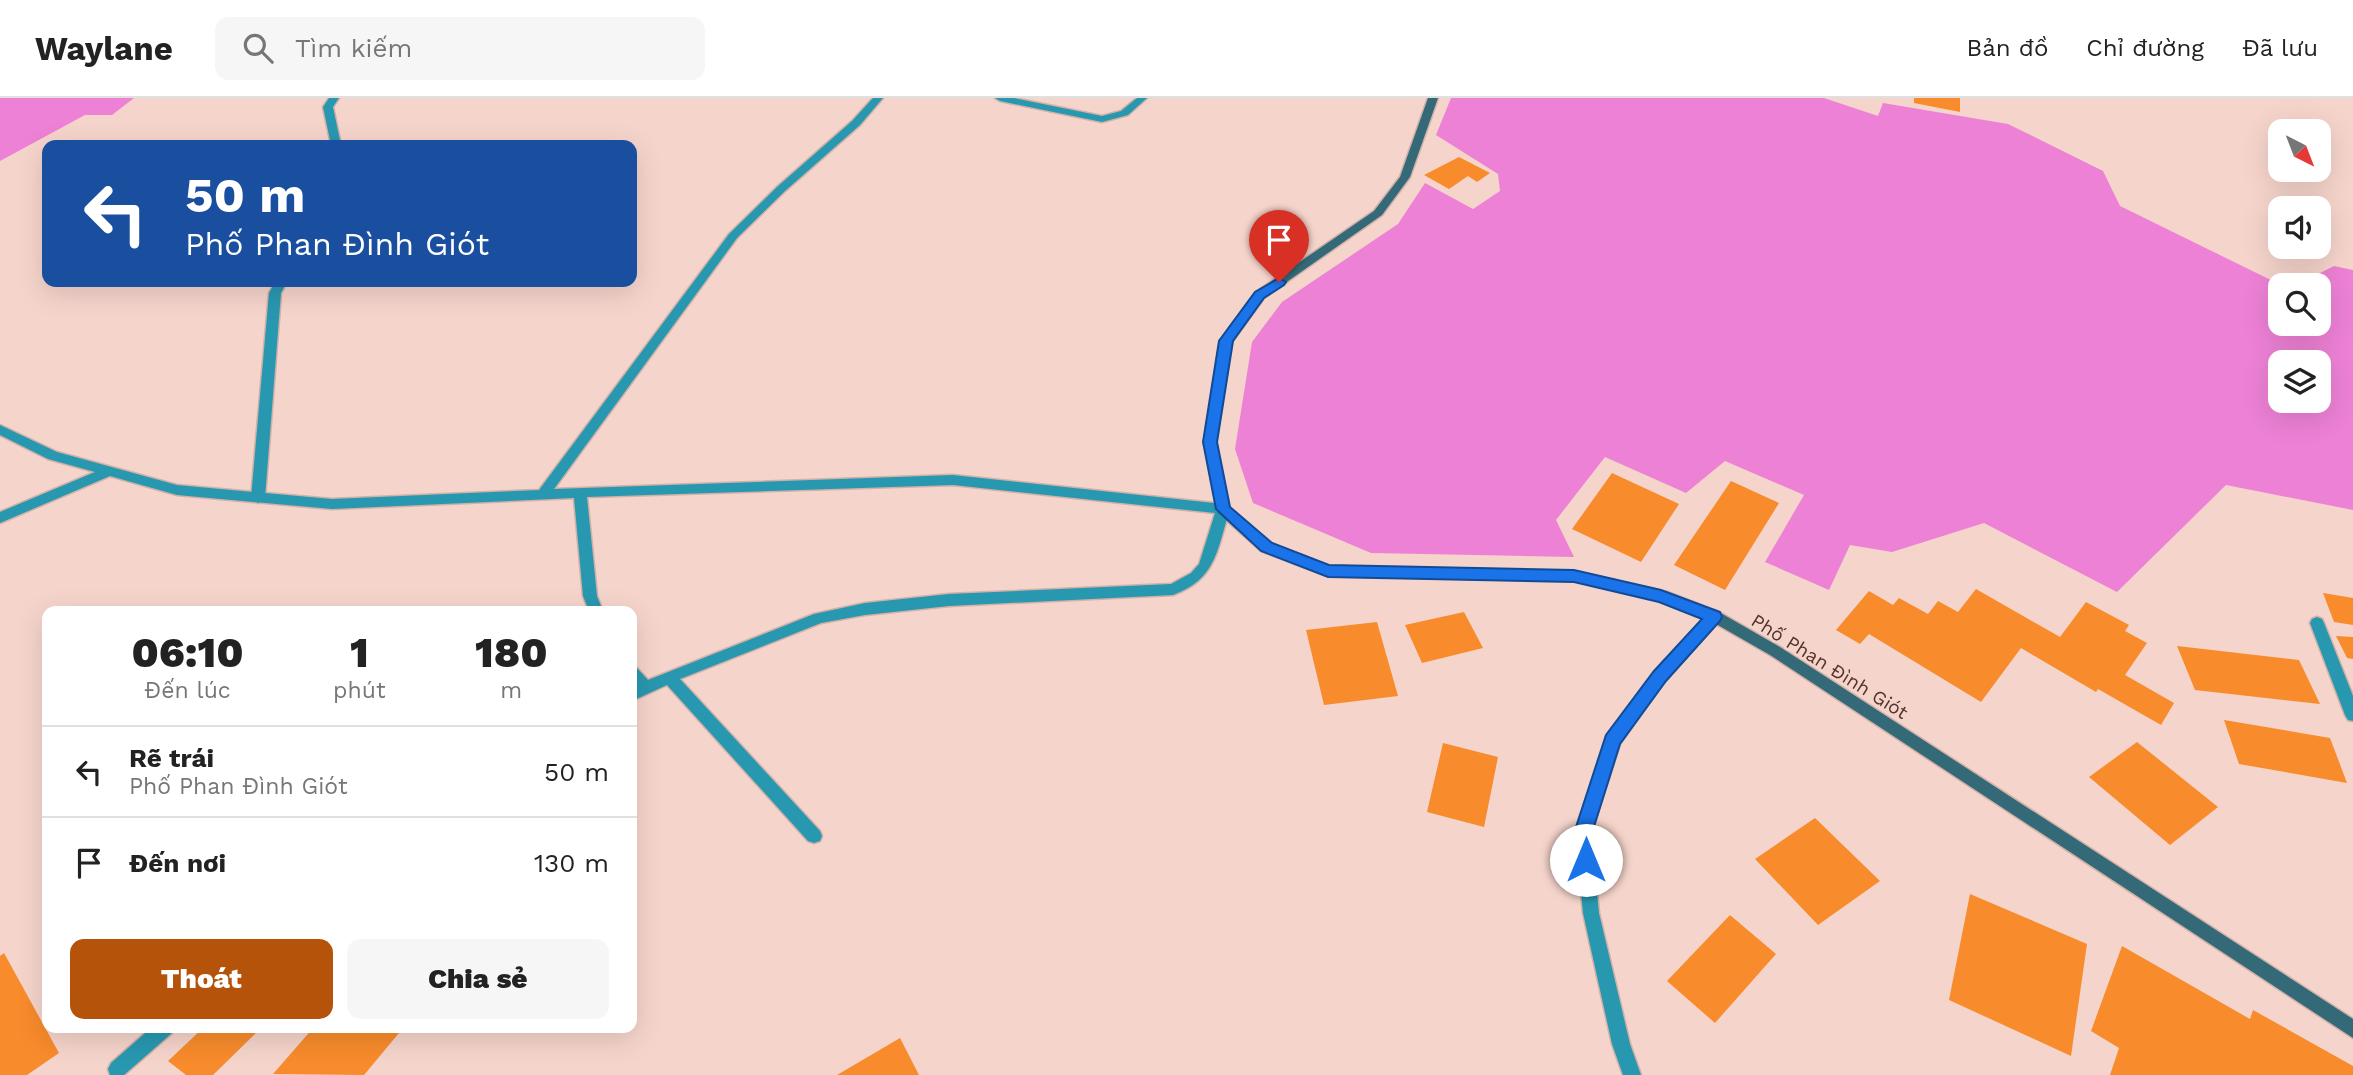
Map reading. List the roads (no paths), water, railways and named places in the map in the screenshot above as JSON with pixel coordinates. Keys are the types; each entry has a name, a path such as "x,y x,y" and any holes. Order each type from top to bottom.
{"street":[{"path":"334,98 328,107 335,140"},
{"path":"542,495 733,236 781,189 856,123 878,98"},
{"path":"1000,98 1102,119 1117,118 1133,110 1142,98"},
{"path":"638,691 819,618 865,608 949,600 1173,589 1196,577 1205,566 1223,509 1210,442 1226,341 1260,295 1378,213 1405,177 1433,98"},
{"path":"258,498 275,293 278,287"},
{"path":"0,430 52,456 177,490 332,504 953,480 1223,509"},
{"path":"0,518 108,472"},
{"path":"580,493 590,596 594,606"},
{"name":"Phố Phan Đình Giót","path":"1223,509 1266,547 1328,571 1574,576 1661,596 1714,617 1774,651 2353,1029"},
{"path":"1632,1075 1621,1044 1591,913 1583,833 1613,741 1660,676 1714,617"},
{"path":"2317,623 2353,715"},
{"path":"669,677 814,836"},
{"path":"117,1069 159,1033"}]}
